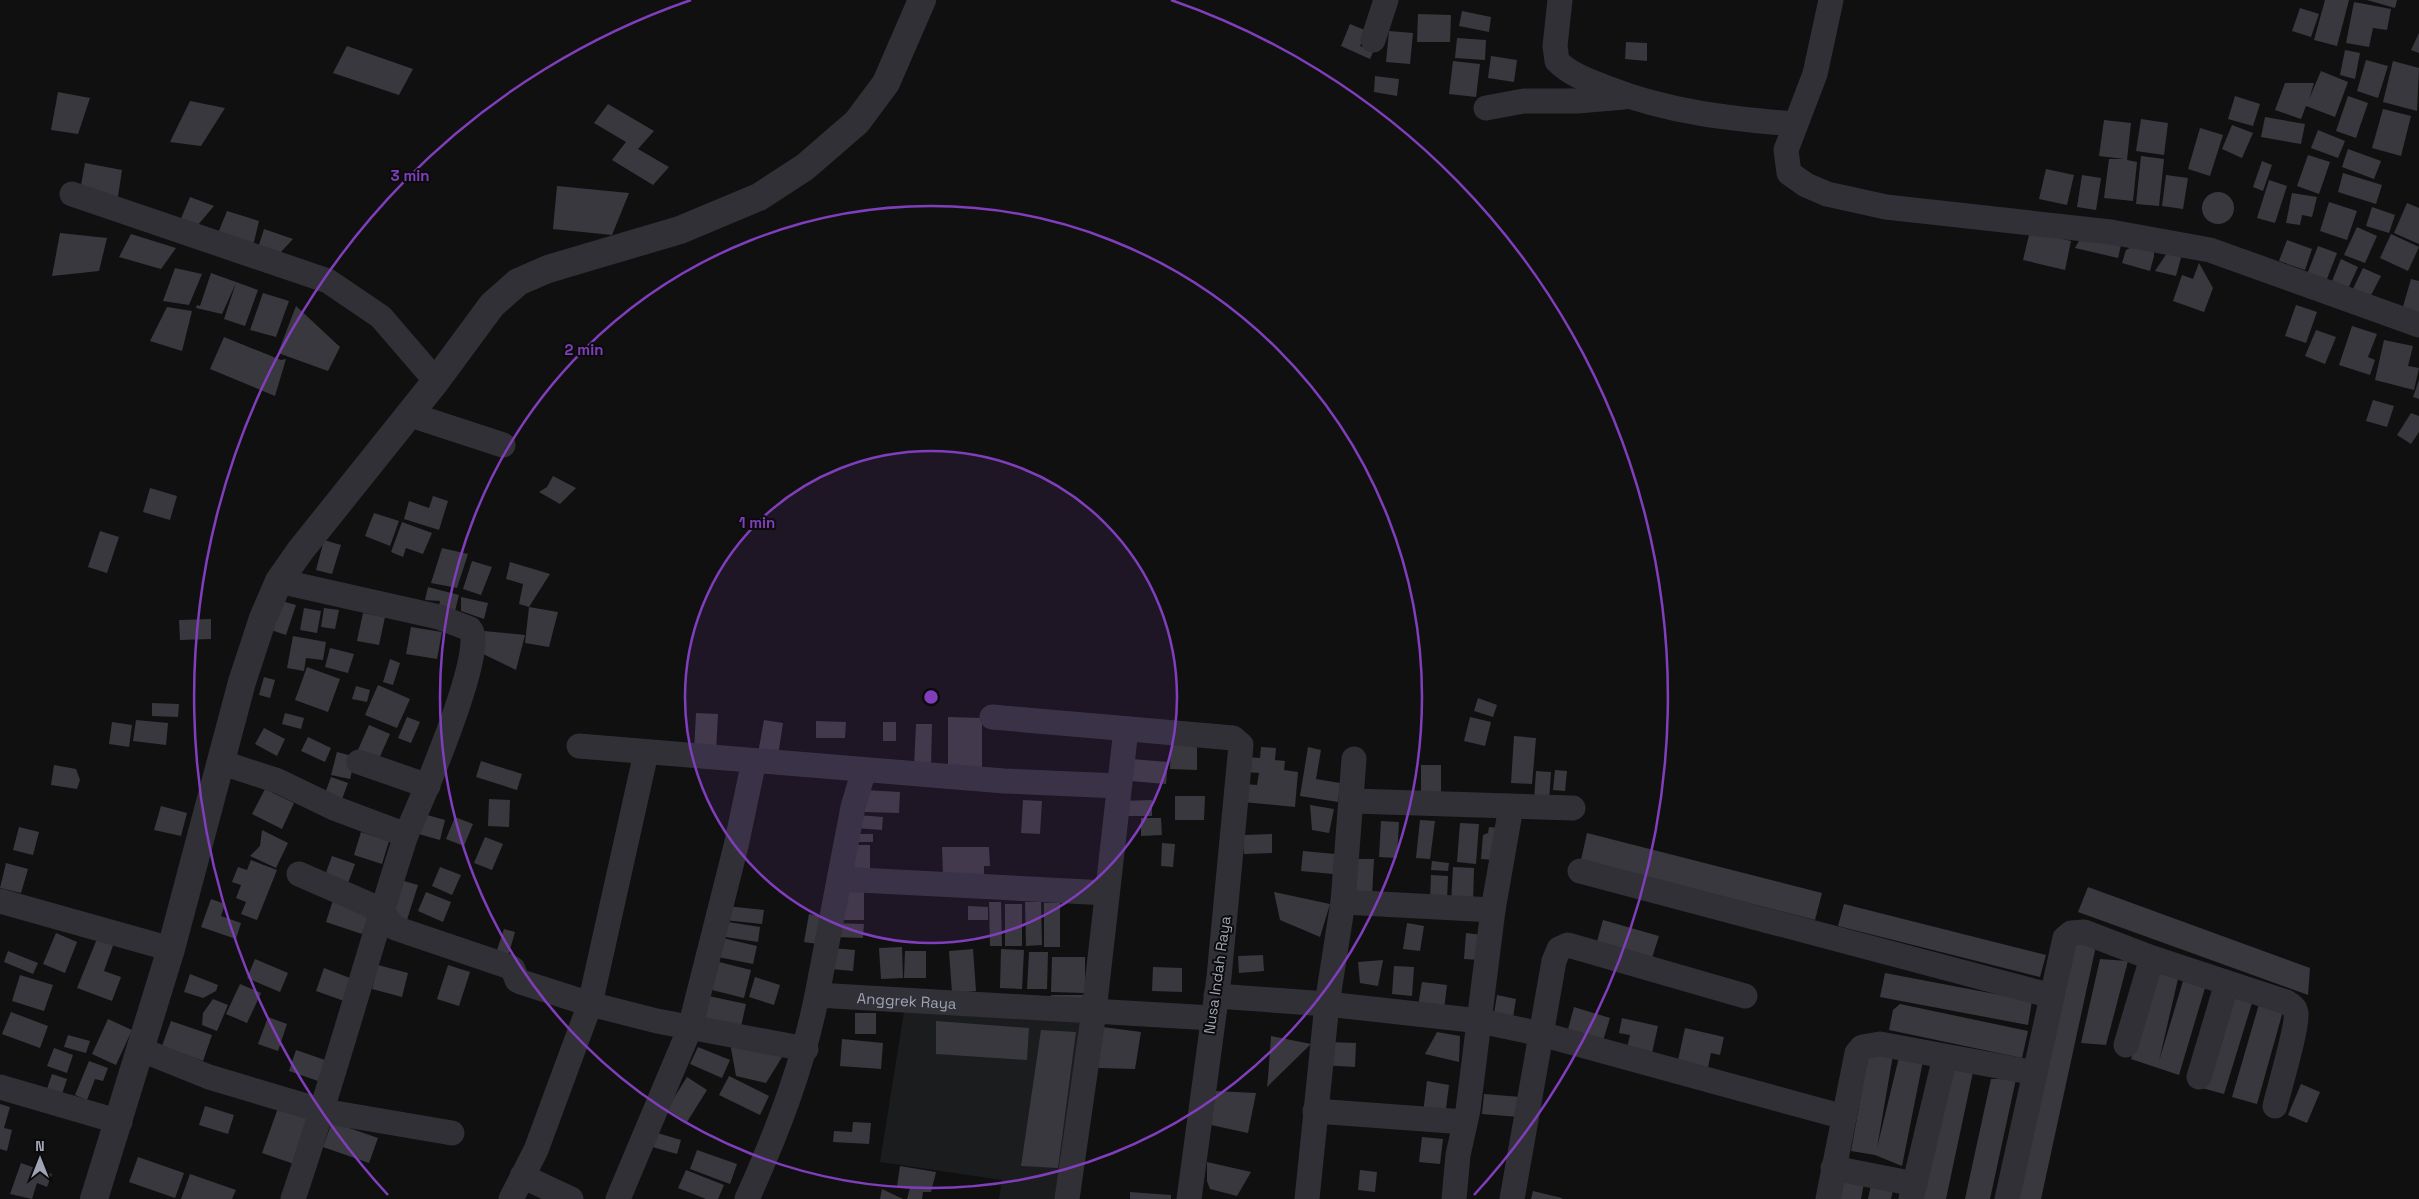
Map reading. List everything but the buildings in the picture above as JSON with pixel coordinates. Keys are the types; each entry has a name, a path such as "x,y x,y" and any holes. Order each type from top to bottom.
{"street":[{"path":"94,1199 120,1122 171,949 245,673 263,618 279,581 300,551 436,381 492,304 518,282 548,269 680,230 759,197 805,167 857,122 886,83 922,0"},
{"path":"1373,40 1386,0"},
{"path":"1560,0 1555,46 1557,61 1582,79 1629,97 1716,116 1795,124"},
{"path":"1831,0 1815,74 1786,150 1790,172 1806,185 1827,194 1886,207 2111,232 2210,250 2419,325"},
{"path":"1486,108 1524,101 1577,101 1629,97"},
{"path":"72,194 328,281 381,317 436,381"},
{"path":"408,414 503,445"},
{"path":"279,581 439,617 472,632 468,671 448,735 406,835 381,912 323,1111 293,1199"},
{"path":"992,717 1126,729 1094,1011 1067,1199"},
{"name":"Nusa Indah Raya","path":"1126,729 1233,738 1240,743 1241,750 1214,1007 1189,1199"},
{"path":"579,746 1004,781 1119,786"},
{"path":"511,1199 536,1150 590,1004 646,753"},
{"path":"1306,1199 1327,1004 1343,902 1353,801 1354,759"},
{"path":"618,1199 690,1028 736,846 754,761"},
{"path":"220,762 278,781 334,808 406,835"},
{"path":"359,762 428,786"},
{"path":"747,1199 771,1147 806,1049 853,807 864,770"},
{"path":"1353,801 1574,808"},
{"path":"1454,1199 1458,1155 1465,1122 1480,1021 1493,910 1511,806"},
{"path":"1580,871 2052,996"},
{"path":"299,874 368,904 381,912 395,928 510,967 513,969 517,980 590,1004 690,1028 806,1049"},
{"path":"840,878 1108,893"},
{"path":"0,901 171,949"},
{"path":"1343,902 1493,910"},
{"path":"2007,1199 2065,938 2071,934 2084,932 2152,958 2286,1002 2293,1006 2296,1014 2275,1106"},
{"path":"1512,1199 1556,953 1568,945 1745,996"},
{"path":"2126,1045 2152,958"},
{"path":"2198,1077 2227,983"},
{"name":"Anggrek Raya","path":"818,995 1094,1011 1327,1004 1480,1021 1541,1034 1844,1118"},
{"path":"1828,1199 1857,1053 1862,1047 1880,1044 2035,1073"},
{"path":"142,1050 209,1077 323,1111 452,1133"},
{"path":"1833,1168 1913,1192 1945,1057"},
{"path":"0,1087 120,1122"},
{"path":"1315,1111 1465,1122"},
{"path":"522,1176 571,1199"}],"shaded area":[{"path":"906,999 1095,1011 1072,1199 999,1199 1002,1180 880,1162"}]}
